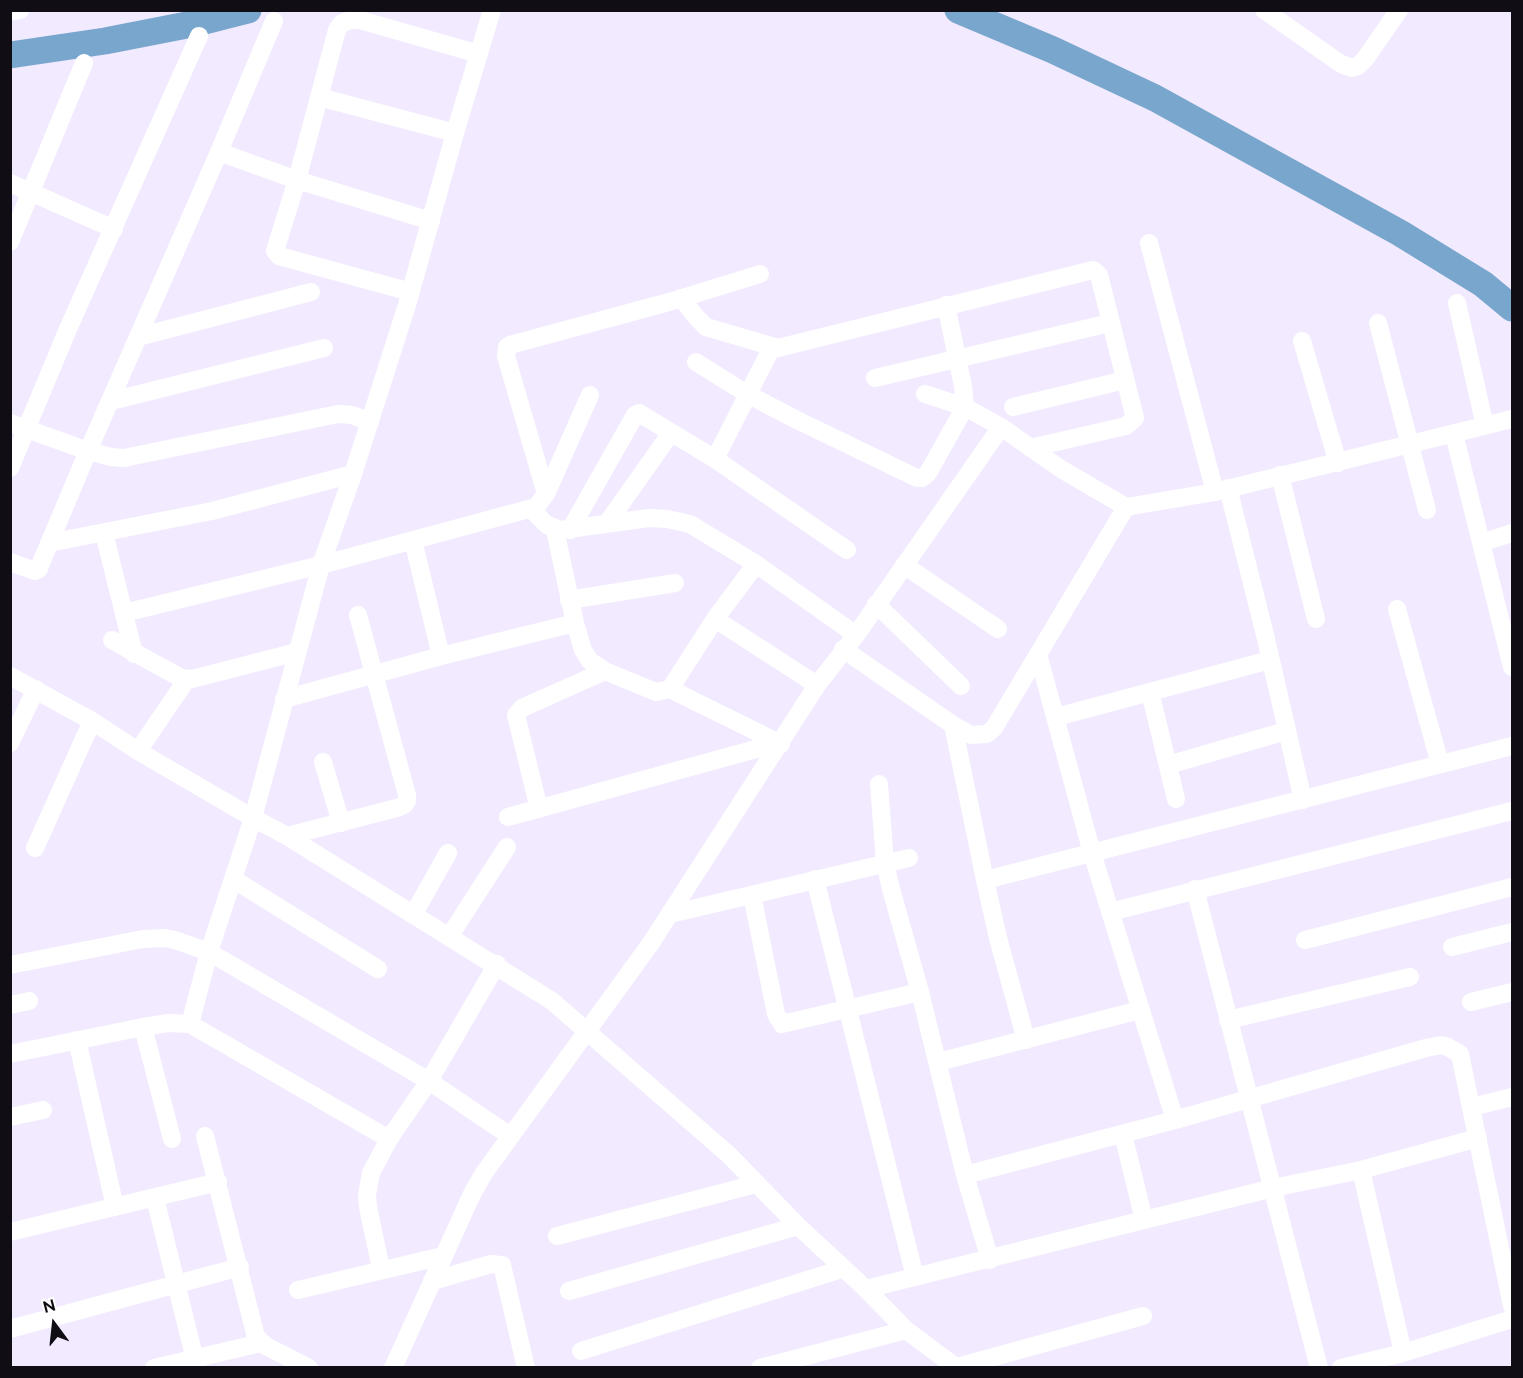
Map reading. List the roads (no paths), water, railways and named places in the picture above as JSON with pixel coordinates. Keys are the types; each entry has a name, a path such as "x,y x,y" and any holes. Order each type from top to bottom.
{"street":[{"path":"10,12 20,10"},
{"path":"190,1024 209,952 253,818 321,565 353,474 411,292 454,133 492,10"},
{"path":"1264,10 1341,64 1352,68 1365,59 1400,10"},
{"path":"411,292 277,255 275,246 297,180 337,30 342,23 360,20 479,54"},
{"path":"10,562 30,569 39,569 274,21"},
{"path":"10,468 18,426 68,329 199,36"},
{"path":"10,242 84,63"},
{"path":"320,97 454,133"},
{"path":"219,152 297,180 431,221"},
{"path":"10,183 114,229"},
{"path":"1149,243 1270,660 1303,800"},
{"path":"681,298 706,327 772,347 785,348 946,305 1093,270 1099,276 1135,418 1131,424 1030,448"},
{"path":"546,494 506,356 507,347 760,274"},
{"path":"138,337 311,292"},
{"path":"1456,303 1485,426"},
{"path":"696,362 747,394 917,478 925,477 965,407 946,305"},
{"path":"875,378 1110,323"},
{"path":"1378,323 1426,510"},
{"path":"1302,341 1338,462"},
{"path":"715,459 772,347"},
{"path":"111,401 324,348"},
{"path":"1013,407 1125,380"},
{"path":"925,394 965,407 1002,427 1060,469 1126,507 1221,490 1512,419"},
{"path":"124,613 321,565 531,509 539,504 546,494 590,395"},
{"path":"18,426 111,458 143,455 339,414 352,415 370,422"},
{"path":"779,743 670,689 656,692 604,671 590,661 583,650 569,600 563,530 635,415 640,414 715,459 847,550"},
{"path":"393,1368 472,1194 510,1136 670,914 817,685 856,635 1002,427"},
{"path":"608,522 671,433"},
{"path":"1454,435 1481,543 1506,615 1512,667"},
{"path":"49,543 212,511 353,474"},
{"path":"1280,476 1316,619"},
{"path":"843,649 953,725 971,735 987,734 994,728 1126,507"},
{"path":"531,509 547,525 563,530 649,518 678,521 702,531 756,564 856,635"},
{"path":"105,533 134,654"},
{"path":"1481,543 1512,533"},
{"path":"413,540 441,656"},
{"path":"670,689 715,619 756,564"},
{"path":"904,566 998,629"},
{"path":"569,600 675,583"},
{"path":"876,604 961,686"},
{"path":"1397,609 1440,764"},
{"path":"287,836 397,808 407,801 358,615"},
{"path":"715,619 817,685"},
{"path":"284,699 575,622"},
{"path":"112,640 134,654 187,679 197,679 297,652"},
{"path":"1038,654 1092,853 1175,1120"},
{"path":"1056,717 1270,660"},
{"path":"539,809 516,715 522,708 604,671"},
{"path":"10,676 287,836 449,937 497,964 552,1001 729,1155 798,1226 906,1330 957,1367 1143,1316"},
{"path":"138,751 187,679"},
{"path":"10,743 36,689"},
{"path":"1150,692 1176,799"},
{"path":"35,848 92,722"},
{"path":"953,725 998,938 1026,1040"},
{"path":"1168,765 1286,731"},
{"path":"508,817 779,743"},
{"path":"985,880 1512,746"},
{"path":"323,762 341,823"},
{"path":"879,784 885,863 938,1062 965,1175 990,1260"},
{"path":"1110,912 1512,811"},
{"path":"449,937 507,847"},
{"path":"413,915 448,853"},
{"path":"670,914 909,858"},
{"path":"233,879 378,969"},
{"path":"815,879 915,1277"},
{"path":"1305,940 1512,887"},
{"path":"1195,889 1319,1368"},
{"path":"752,895 778,1020 782,1024 920,992"},
{"path":"1452,947 1512,932"},
{"path":"10,965 154,938 175,940 209,952 429,1082 510,1136"},
{"path":"381,1269 367,1196 371,1173 388,1139 429,1082 497,964"},
{"path":"1228,1020 1410,977"},
{"path":"1472,1002 1512,992"},
{"path":"10,1005 29,1001"},
{"path":"938,1062 1140,1010"},
{"path":"10,1054 143,1027 168,1023 190,1024 388,1139"},
{"path":"143,1027 172,1139"},
{"path":"77,1040 115,1207"},
{"path":"965,1175 1175,1120 1441,1045 1460,1054 1512,1306"},
{"path":"1472,1107 1512,1096"},
{"path":"10,1117 43,1110"},
{"path":"1123,1134 1144,1220"},
{"path":"205,1136 256,1337 261,1343 309,1368"},
{"path":"866,1289 1273,1188 1361,1170 1478,1138"},
{"path":"1361,1170 1403,1353"},
{"path":"10,1232 218,1182"},
{"path":"557,1236 756,1184"},
{"path":"154,1198 196,1363"},
{"path":"569,1291 798,1226"},
{"path":"298,1290 442,1256"},
{"path":"432,1281 491,1264 502,1265 526,1368"},
{"path":"10,1329 240,1267"},
{"path":"581,1351 842,1269"},
{"path":"1341,1368 1403,1353 1512,1319"},
{"path":"760,1368 906,1330"},
{"path":"154,1368 196,1363 261,1343"}],"waterway":[{"path":"10,55 105,41 197,23 248,10"},
{"path":"958,10 1053,50 1155,98 1400,233 1483,284 1512,308"}]}
